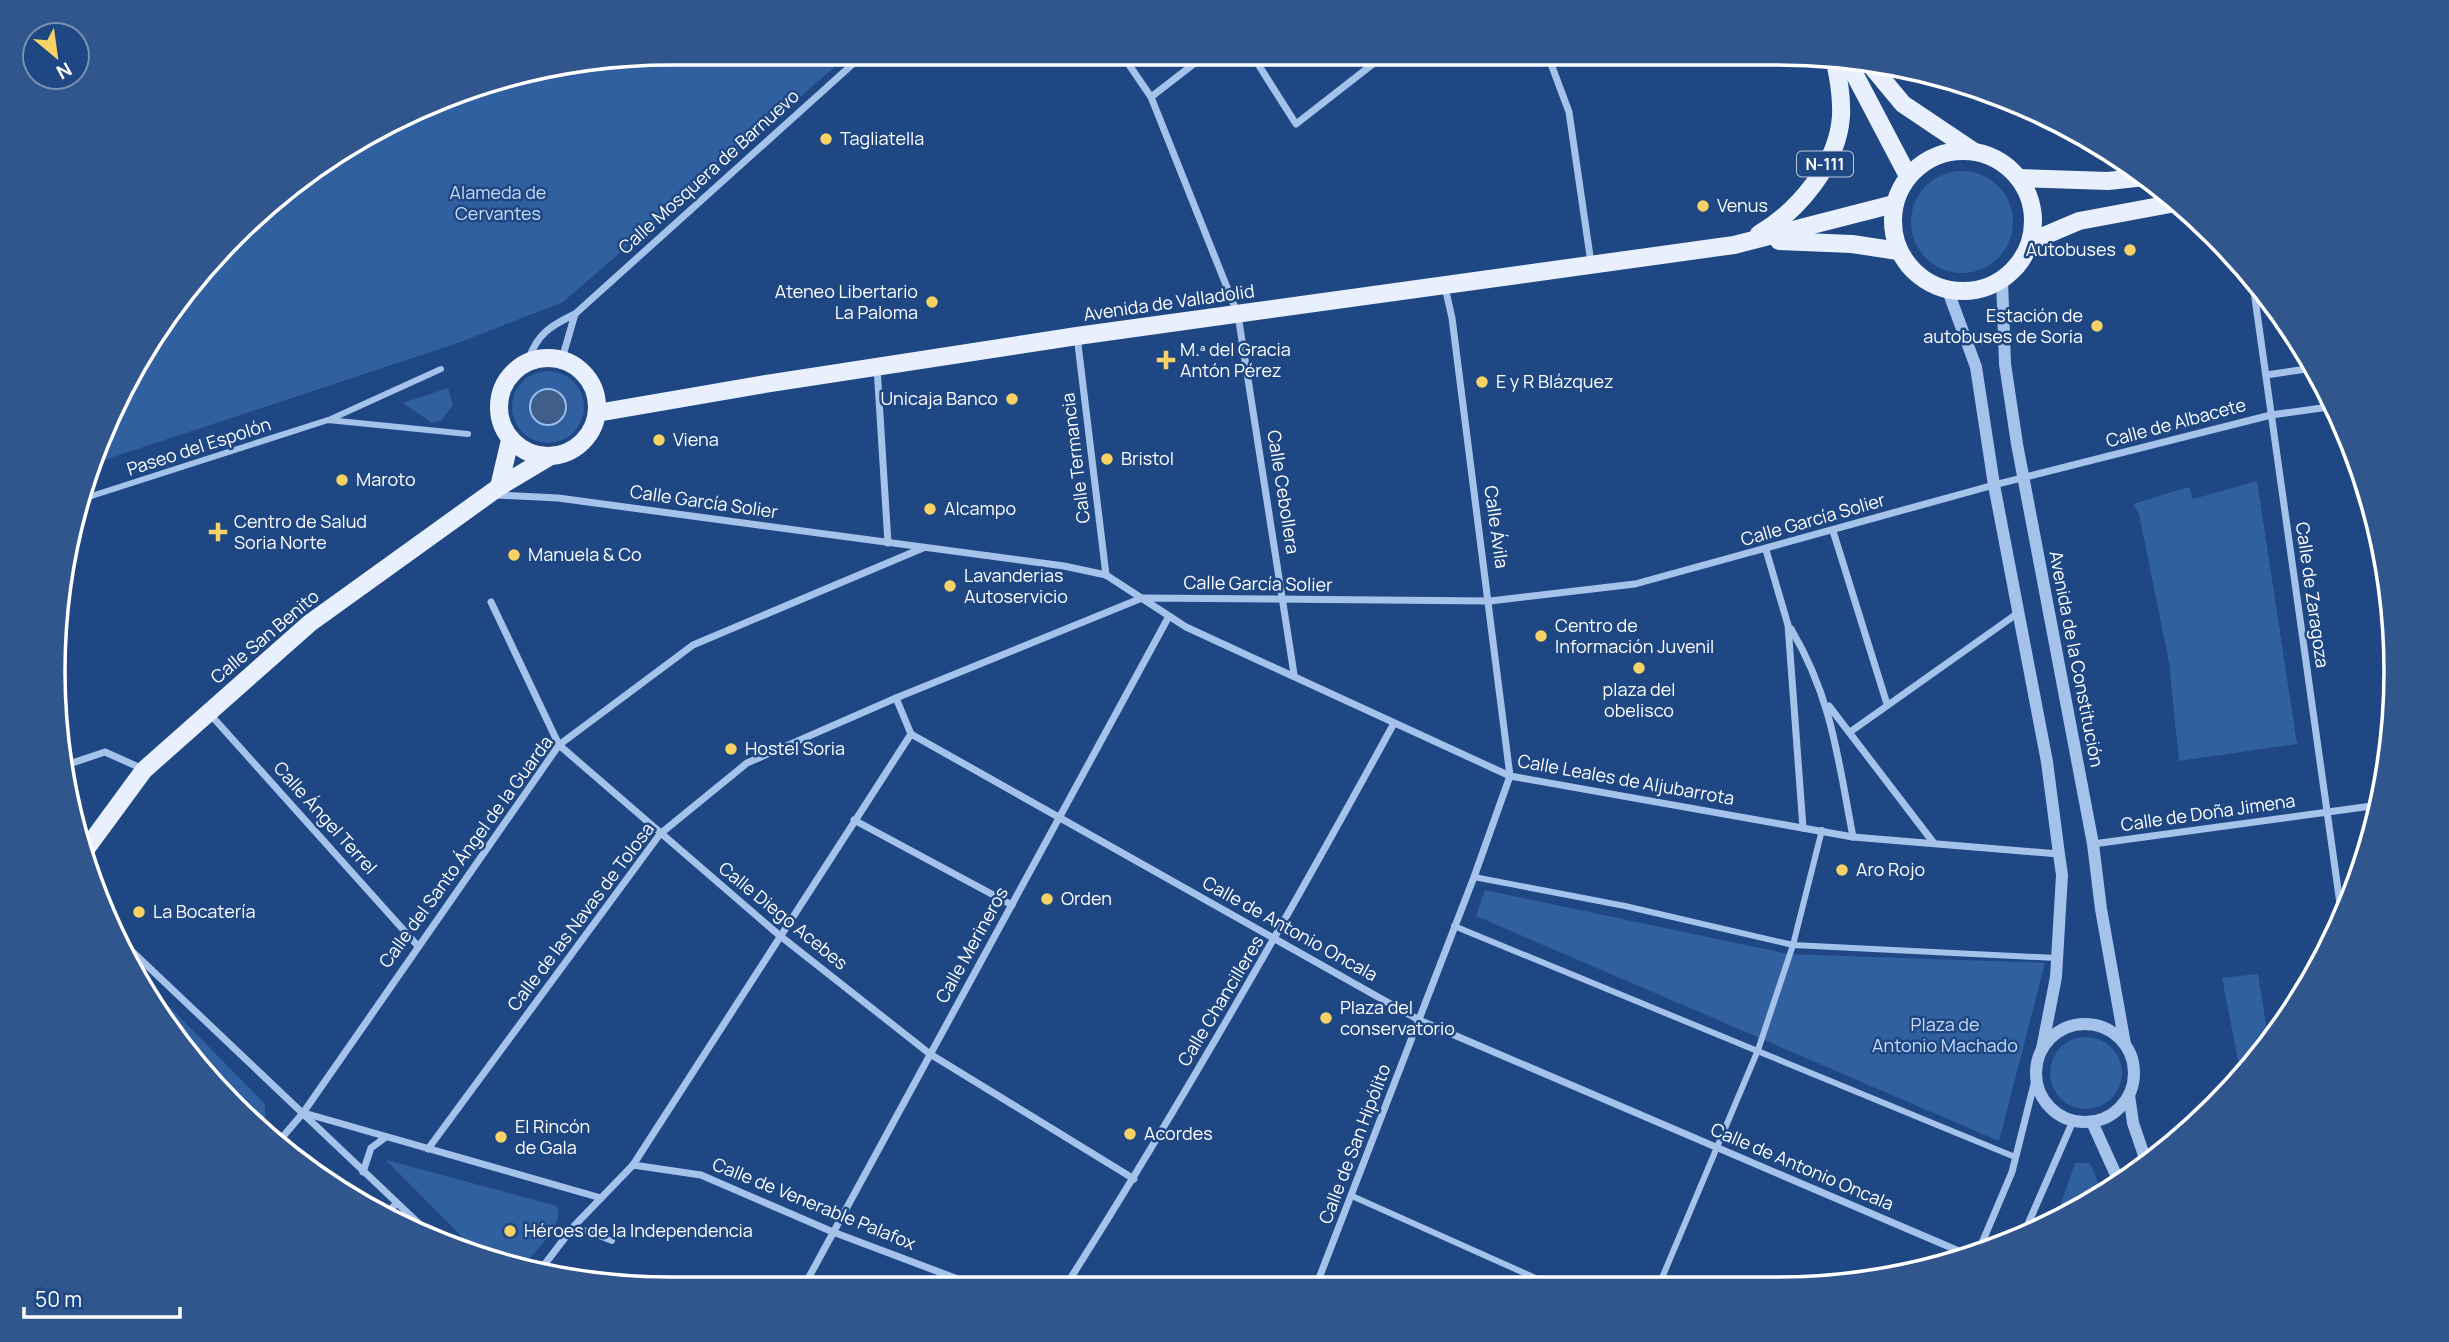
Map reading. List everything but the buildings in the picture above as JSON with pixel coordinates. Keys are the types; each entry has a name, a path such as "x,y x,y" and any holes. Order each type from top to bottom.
{"main road":[{"name":"N-111","path":"1747,241 1778,223 1803,197 1831,154 1841,118 1835,68"},
{"path":"1852,69 1908,176"},
{"path":"1877,73 1903,104 1973,151 1999,160 2020,178 2032,203 2035,225 2032,241 2023,259 2002,280 1976,291 1948,291 1918,277 1898,251 1892,228 1894,204 1908,176 1937,155 1973,151"},
{"path":"2020,178 2108,181 2131,179"},
{"path":"1747,241 1894,204"},
{"path":"2032,241 2079,221 2166,205"},
{"name":"Avenida de Valladolid","path":"597,413 1077,336 1747,241"},
{"path":"1747,241 1813,241 1898,251"},
{"path":"545,358 562,359 579,368 591,382 597,399 597,413 586,439 567,453 549,457 527,453 510,440 500,424 498,405 502,387 516,368 528,362 545,358"},
{"path":"494,491 510,440"},
{"name":"Calle San Benito","path":"90,844 144,770 310,623 494,491 549,457"}],"street":[{"name":"Calle Mosquera de Barnuevo","path":"528,362 534,343 547,327 575,314 852,65"},
{"name":"Calle Cebollera","path":"1129,65 1151,97 1238,315 1294,674"},
{"path":"1151,97 1192,65"},
{"path":"1259,65 1296,124 1372,65"},
{"path":"1551,65 1569,112 1591,263"},
{"name":"Avenida de la Constitución","path":"2002,280 2005,364 2093,844 2101,909 2126,1044"},
{"name":"Calle Ávila","path":"1444,283 1450,308 1490,601 1510,776"},
{"path":"1948,291 1976,367 1994,485 2021,611 2062,875 2057,958 2042,1049 2012,1172 1981,1242"},
{"name":"Calle de Zaragoza","path":"2255,297 2339,899"},
{"path":"562,359 575,314"},
{"name":"Calle Termancia","path":"1077,336 1106,575"},
{"path":"877,367 888,543"},
{"name":"Paseo del Espolón","path":"91,496 328,420 441,369"},
{"path":"2266,376 2304,370"},
{"name":"Calle de Albacete","path":"2025,479 2271,415 2324,408"},
{"name":"Paseo del Espolón","path":"328,420 468,434"},
{"name":"Calle García Solier","path":"494,491 1064,566 1106,575 1142,598 1490,601 1635,584 1994,485 2025,479"},
{"path":"1833,531 1887,704"},
{"name":"Calle del Santo Ángel de la Guarda","path":"283,1137 303,1113 559,745 693,645 923,548"},
{"path":"1766,550 1788,625 1803,828"},
{"name":"Calle Leales de Aljubarrota","path":"1142,598 1168,618 1294,674 1394,725 1510,776 1853,836 2059,854"},
{"name":"Calle de las Navas de Tolosa","path":"428,1149 660,834 747,764 896,698 1142,598"},
{"name":"Calle Diego Acebes","path":"491,602 559,745 779,935 930,1054 1134,1178"},
{"path":"1850,732 2021,611"},
{"name":"Calle Merineros","path":"809,1277 1168,618"},
{"path":"1788,625 1809,659 1827,704 1853,836"},
{"path":"545,1264 574,1226 634,1165 779,935 911,734 896,698"},
{"path":"1827,704 1933,842"},
{"name":"Calle Ángel Terrel","path":"209,712 417,946"},
{"name":"Calle Chancilleres","path":"1071,1277 1134,1178 1275,940 1394,725"},
{"name":"Calle de Antonio Oncala","path":"911,734 1419,1020 1957,1250"},
{"path":"72,763 105,752 144,770"},
{"name":"Calle de San Hipólito","path":"1320,1277 1475,877 1510,776"},
{"name":"Calle de Doña Jimena","path":"2093,844 2369,807"},
{"path":"854,820 1012,905"},
{"path":"1662,1277 1758,1050 1793,945 1822,830"},
{"path":"1475,877 1625,906 1793,945 2057,958"},
{"path":"1454,926 2015,1157"},
{"path":"135,955 414,1220"},
{"path":"2042,1049 2053,1036 2067,1027 2083,1024 2114,1032 2126,1044 2134,1068 2129,1096 2133,1123 2144,1154"},
{"path":"2036,1076 2039,1092 2048,1106 2073,1121 2092,1122 2113,1113 2129,1096"},
{"path":"303,1113 601,1198"},
{"path":"2028,1223 2073,1121"},
{"path":"2092,1122 2116,1174"},
{"path":"363,1172 371,1149 386,1137"},
{"name":"Calle de Venerable Palafox","path":"634,1165 701,1175 833,1232 952,1277"},
{"path":"1352,1196 1533,1277"},
{"path":"391,1209 396,1204"},
{"path":"574,1226 612,1241"}],"green space":[{"name":"Alameda de Cervantes","path":"671,65 837,65 563,302 458,343 103,460 127,403 146,368 167,334 215,271 271,215 302,190 334,167 403,127 476,97 514,85 592,70"},
{"path":"1962,171 1981,175 1998,186 2009,203 2013,222 2009,241 1998,258 1981,269 1962,273 1943,269 1926,258 1915,241 1911,222 1915,203 1926,186 1943,175"},
{"path":"548,371 562,374 574,381 581,393 584,407 581,421 574,433 562,440 548,443 534,440 522,433 515,421 512,407 515,393 522,381 534,374"},
{"path":"448,388 453,405 442,420 432,423 403,403"},
{"path":"2257,481 2297,744 2179,761 2169,662 2139,514 2133,504 2189,487 2193,499"},
{"name":"Plaza de Antonio Machado","path":"1485,890 1788,954 2045,963 1999,1141 1476,916"},
{"path":"2258,974 2267,1029 2239,1065 2222,978"},
{"path":"161,998 265,1104 265,1121 215,1071"},
{"path":"2086,1037 2106,1043 2116,1053 2122,1073 2116,1093 2106,1103 2086,1109 2066,1103 2056,1093 2050,1073 2056,1053 2066,1043"},
{"path":"386,1160 557,1206 558,1214 552,1231 528,1260 467,1241"},
{"path":"2075,1163 2090,1163 2099,1185 2060,1208"}],"shaded area":[{"path":"548,389 561,394 566,407 561,420 548,425 535,420 530,407 535,394"}],"place":[{"name":"Tagliatella","path":"826,139"},
{"name":"Venus","path":"1703,206"},
{"name":"Autobuses","path":"2130,250"},
{"name":"Ateneo Libertario La Paloma","path":"932,302"},
{"name":"Estación de autobuses de Soria","path":"2097,326"},
{"name":"M.ª del Gracia Antón Pérez","path":"1166,360"},
{"name":"E y R Blázquez","path":"1482,382"},
{"name":"Unicaja Banco","path":"1012,399"},
{"name":"Viena","path":"659,440"},
{"name":"Bristol","path":"1107,459"},
{"name":"Maroto","path":"342,480"},
{"name":"Alcampo","path":"930,509"},
{"name":"Centro de Salud Soria Norte","path":"218,532"},
{"name":"Manuela & Co","path":"514,555"},
{"name":"Lavanderias Autoservicio","path":"950,586"},
{"name":"Centro de Información Juvenil","path":"1541,636"},
{"name":"plaza del obelisco","path":"1639,668"},
{"name":"Hostel Soria","path":"731,749"},
{"name":"Aro Rojo","path":"1842,870"},
{"name":"Orden","path":"1047,899"},
{"name":"La Bocatería","path":"139,912"},
{"name":"Plaza del conservatorio","path":"1326,1018"},
{"name":"Acordes","path":"1130,1134"},
{"name":"El Rincón de Gala","path":"501,1137"},
{"name":"Héroes de la Independencia","path":"510,1231"}]}
